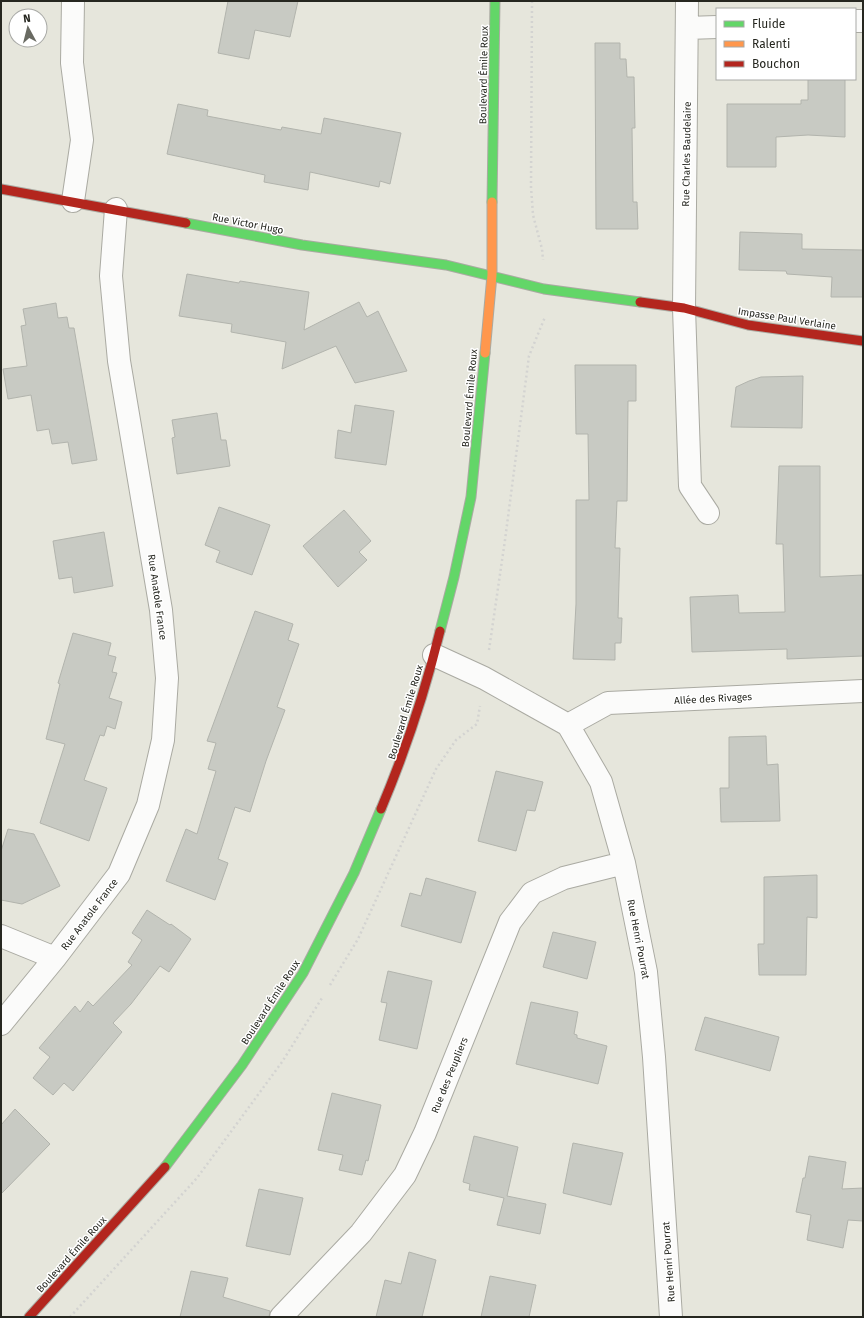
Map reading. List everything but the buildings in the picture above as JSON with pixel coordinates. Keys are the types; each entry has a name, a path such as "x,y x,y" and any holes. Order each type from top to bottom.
{"main road":[{"name":"Boulevard Émile Roux","path":"29,1317 164,1168 242,1065 303,973 354,873 400,766 434,655 454,577 471,497 492,275 495,1"},
{"name":"Rue Victor Hugo","path":"1,189 73,201 302,245 446,265 492,275"},
{"path":"492,275 544,289 684,308"},
{"name":"Impasse Paul Verlaine","path":"684,308 748,325 863,341"}],"street":[{"path":"73,201 82,140 72,63 74,1"},
{"name":"Rue Charles Baudelaire","path":"687,1 684,308 690,486 708,513"},
{"path":"687,28 716,27"},
{"name":"Rue Anatole France","path":"1,1024 55,958 120,874 148,804 163,740 167,678 161,610 119,362 110,276 116,209"},
{"path":"434,655 484,678 568,725"},
{"name":"Allée des Rivages","path":"568,725 608,703 863,691"},
{"name":"Rue Henri Pourrat","path":"568,725 601,782 624,863 646,972 654,1057 671,1317"},
{"name":"Rue des Peupliers","path":"281,1317 361,1233 405,1175 425,1133 510,922 532,893 564,878 624,863"},
{"name":"Rue Anatole France","path":"1,936 55,958"}],"traffic: fast":[{"path":"492,202 495,1"},
{"path":"186,223 302,245 446,265 544,289 640,302"},
{"path":"440,631 454,577 471,497 485,353"},
{"path":"165,1167 242,1065 303,973 354,873 381,809"}],"traffic: slow":[{"path":"485,353 492,275 492,202"}],"traffic: jam":[{"path":"1,189 186,223"},
{"path":"640,302 684,308 748,325 863,341"},
{"path":"381,809 414,722 440,631"},
{"path":"29,1317 165,1167"}]}
